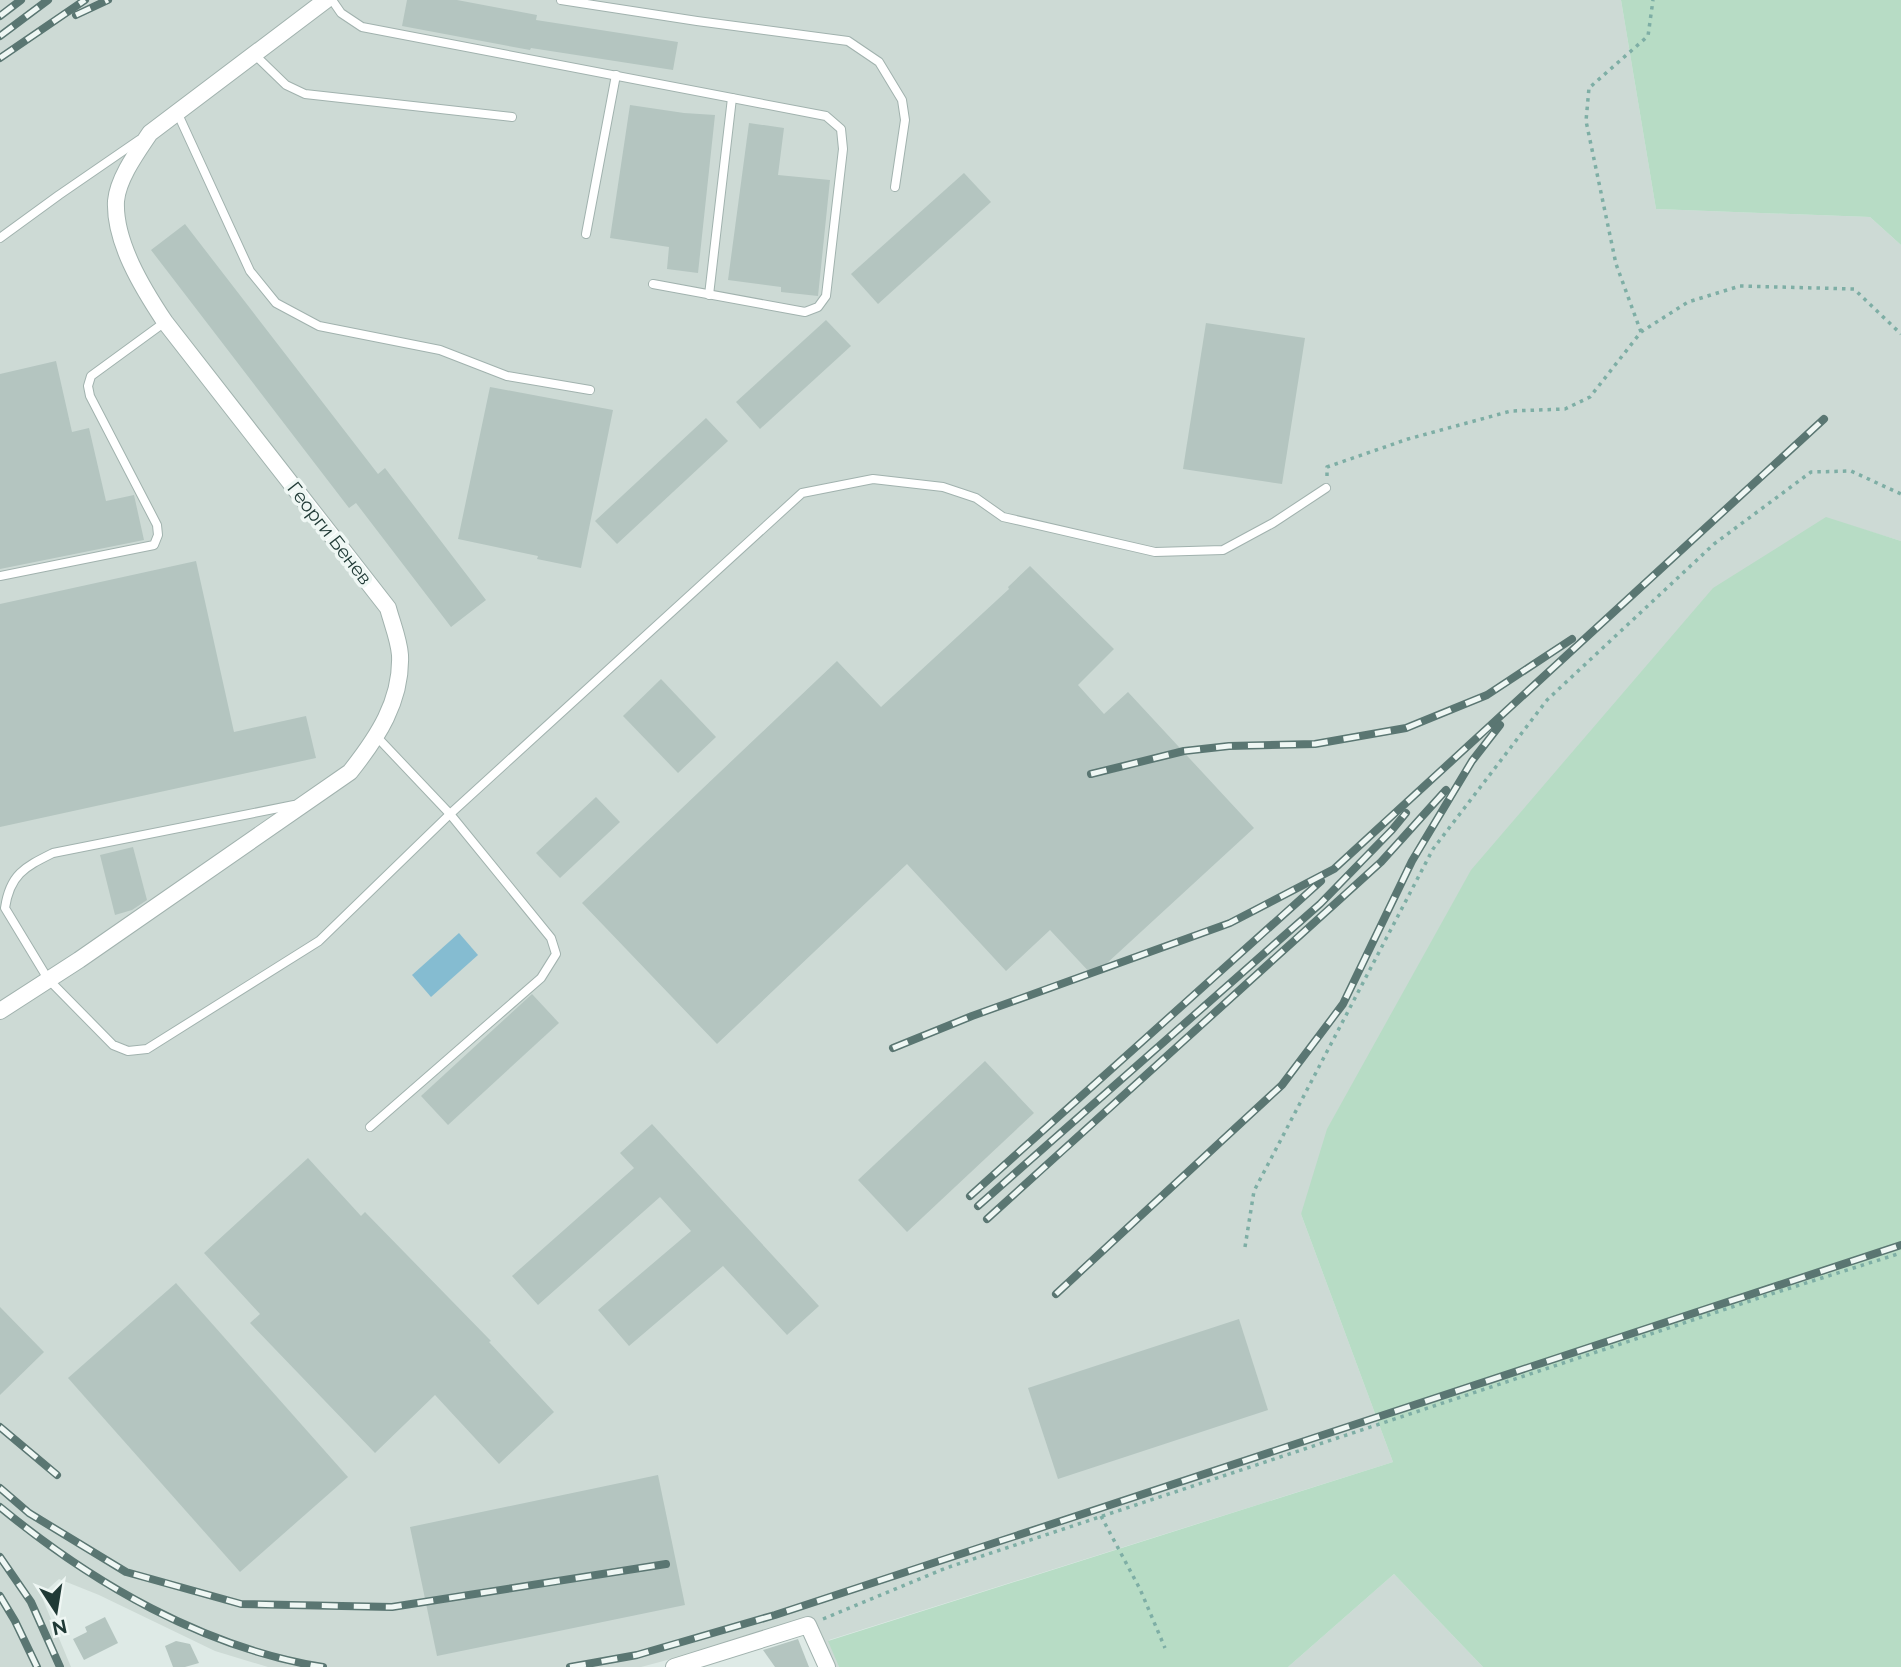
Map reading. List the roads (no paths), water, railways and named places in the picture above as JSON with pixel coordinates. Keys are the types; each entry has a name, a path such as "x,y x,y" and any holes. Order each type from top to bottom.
{"street":[{"name":"Георги Бенев","path":"0,1011 350,772 377,737 396,695 400,654 388,608 165,322 142,288 121,235 116,200 130,162 150,133 329,0"},
{"path":"674,1667 696,1664 808,1625 827,1667"}],"lane":[{"path":"329,0 341,13 362,27 826,116 841,129 843,149 828,283 826,296 818,307 805,312 653,285"},
{"path":"561,0 848,41 879,62 902,100 905,120 895,187"},
{"path":"254,54 286,85 305,94 512,117"},
{"path":"586,234 616,75"},
{"path":"709,295 732,98"},
{"path":"177,112 250,271 276,303 319,326 440,350 508,376 590,390"},
{"path":"0,238 150,133"},
{"path":"0,576 154,545 158,535 157,525 90,396 88,386 91,376 165,322"},
{"path":"307,802 53,853 23,868 8,891 5,908 48,979 113,1045 128,1051 147,1049 319,941 450,814 803,493 873,479 943,487 976,498 1003,517 1154,552 1223,550 1273,523 1326,488"},
{"path":"370,1126 541,978 556,954 551,938 450,814 377,737"}],"water":[{"path":"459,933 478,955 431,997 412,975"}],"railway":[{"path":"0,16 21,0"},
{"path":"0,36 48,0"},
{"path":"0,58 85,0"},
{"path":"76,15 108,0"},
{"path":"893,1048 972,1016 1230,923 1334,869 1824,419"},
{"path":"1091,774 1184,751 1229,746 1315,744 1406,728 1487,695 1572,639"},
{"path":"1056,1294 1282,1085 1343,1004 1412,861 1472,761 1500,725"},
{"path":"987,1219 1381,862 1446,790"},
{"path":"978,1206 1320,904 1406,813"},
{"path":"970,1196 1321,881"},
{"path":"570,1667 637,1655 775,1615 1901,1245"},
{"path":"0,1427 57,1475"},
{"path":"0,1488 29,1513 126,1572 241,1604 392,1607 666,1564"},
{"path":"0,1507 73,1561 151,1608 235,1645 323,1667"},
{"path":"0,1557 31,1602 60,1667"},
{"path":"0,1596 37,1667"}]}
